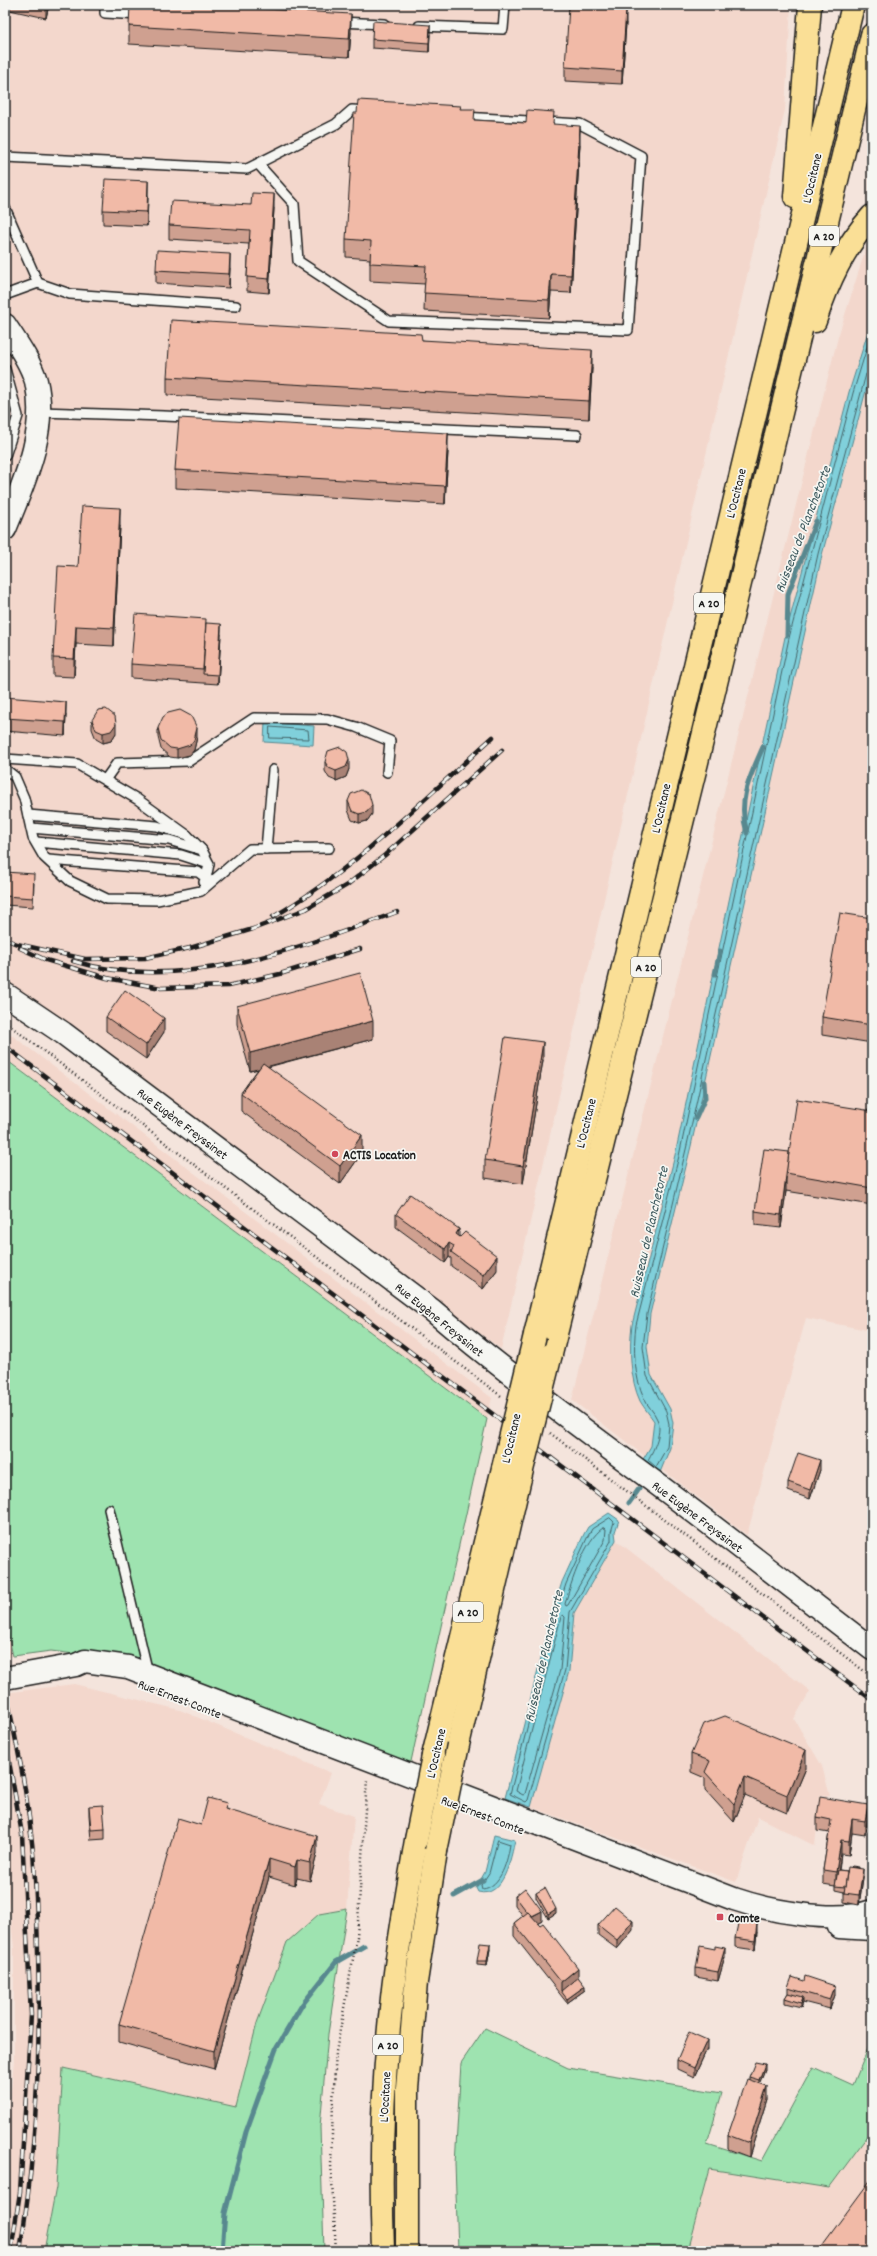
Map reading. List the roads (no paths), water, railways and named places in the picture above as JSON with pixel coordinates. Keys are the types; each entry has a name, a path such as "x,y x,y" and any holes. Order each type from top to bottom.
{"highway":[{"path":"788,276 806,78 810,5"},
{"name":"L'Occitane","path":"408,2251 407,2089 416,1982 436,1850 512,1473 535,1335 853,5"},
{"name":"L'Occitane","path":"383,2251 381,2178 384,2099 391,2008 399,1940 416,1840 434,1756 512,1473 551,1354 872,35"},
{"path":"775,438 820,308 839,261 859,230 872,216"}],"street":[{"path":"5,325 21,350 35,380 40,412 35,447 10,503 5,529"},
{"name":"Rue Eugène Freyssinet","path":"5,994 63,1033 426,1306 564,1417 669,1493 872,1650"},
{"name":"Rue Ernest Comte","path":"5,1678 76,1665 85,1661 128,1667 734,1900 759,1908 823,1915 848,1916 872,1911"},
{"name":"Rue Ernest Comte","path":"76,1665 89,1671 133,1680 751,1917 784,1923 872,1929"}],"lane":[{"path":"105,5 105,13 152,15"},
{"path":"407,25 503,29 505,5"},
{"path":"328,22 391,25"},
{"path":"5,157 247,169 336,124 352,110 376,111"},
{"path":"258,164 294,204 298,261 389,321 628,330 642,156 580,124 454,116"},
{"path":"5,208 38,282"},
{"path":"5,295 38,282 70,294 236,306"},
{"path":"5,370 18,416 5,456"},
{"path":"40,412 577,435"},
{"path":"105,780 117,764 189,761 254,718 326,719 356,727 390,742 387,772"},
{"path":"5,759 77,764 137,799 187,835 202,850 209,864 206,878 200,891"},
{"path":"5,769 15,776 36,842 48,860 70,881 107,899 157,900 200,891 250,849 329,848"},
{"path":"266,849 273,770"},
{"path":"28,815 156,826 187,835"},
{"path":"31,828 170,840 202,850"},
{"path":"36,842 181,855 209,864"},
{"path":"48,860 198,872 206,878"},
{"path":"109,1509 148,1674"}],"water":[{"path":"872,319 872,368 822,555 691,1146 650,1314 647,1347 651,1375 670,1409 673,1423 670,1448 659,1475 642,1461 651,1446 654,1421 640,1401 634,1383 631,1363 632,1325 675,1155 785,637 849,392"},
{"path":"265,722 314,726 313,745 264,742"},
{"path":"609,1513 619,1520 615,1532 616,1540 574,1613 569,1671 531,1807 505,1798 553,1611 562,1582 588,1527"},
{"path":"494,1835 515,1840 511,1856 505,1875 500,1883 494,1889 487,1892 478,1892 476,1888 485,1872"}],"waterway":[{"name":"Ruisseau de Planchetorte","path":"787,635 788,594 816,521"},
{"name":"Ruisseau de Planchetorte","path":"747,833 743,810 744,799 746,789 763,747"},
{"name":"Ruisseau de Planchetorte","path":"715,974 720,951"},
{"name":"Ruisseau de Planchetorte","path":"696,1118 705,1098 704,1082"},
{"name":"Ruisseau de Planchetorte","path":"629,1503 639,1489"},
{"name":"Ruisseau de Planchetorte","path":"454,1896 483,1880"},
{"name":"Ruisseau de Planchetorte","path":"222,2251 225,2213 246,2132 276,2049 302,2005 336,1962 364,1946"}],"railway":[{"path":"273,917 303,898 360,856 388,833 493,737"},
{"path":"5,939 17,944 85,959 145,958 190,948 253,929 306,909 347,885 385,855 502,750"},
{"path":"73,961 114,970 155,972 196,970 238,963 279,952 319,940 397,912"},
{"path":"20,948 46,960 107,978 161,988 228,986 280,974 360,949"},
{"path":"5,1046 872,1700"},
{"path":"5,1688 20,1761 29,1816 33,1849 38,1937 39,2027 34,2140 20,2251"},
{"path":"5,1739 22,1834 31,2015 20,2192 11,2251"}],"place":[{"name":"ACTIS Location","path":"335,1154"},
{"name":"Comte","path":"720,1917"}]}
